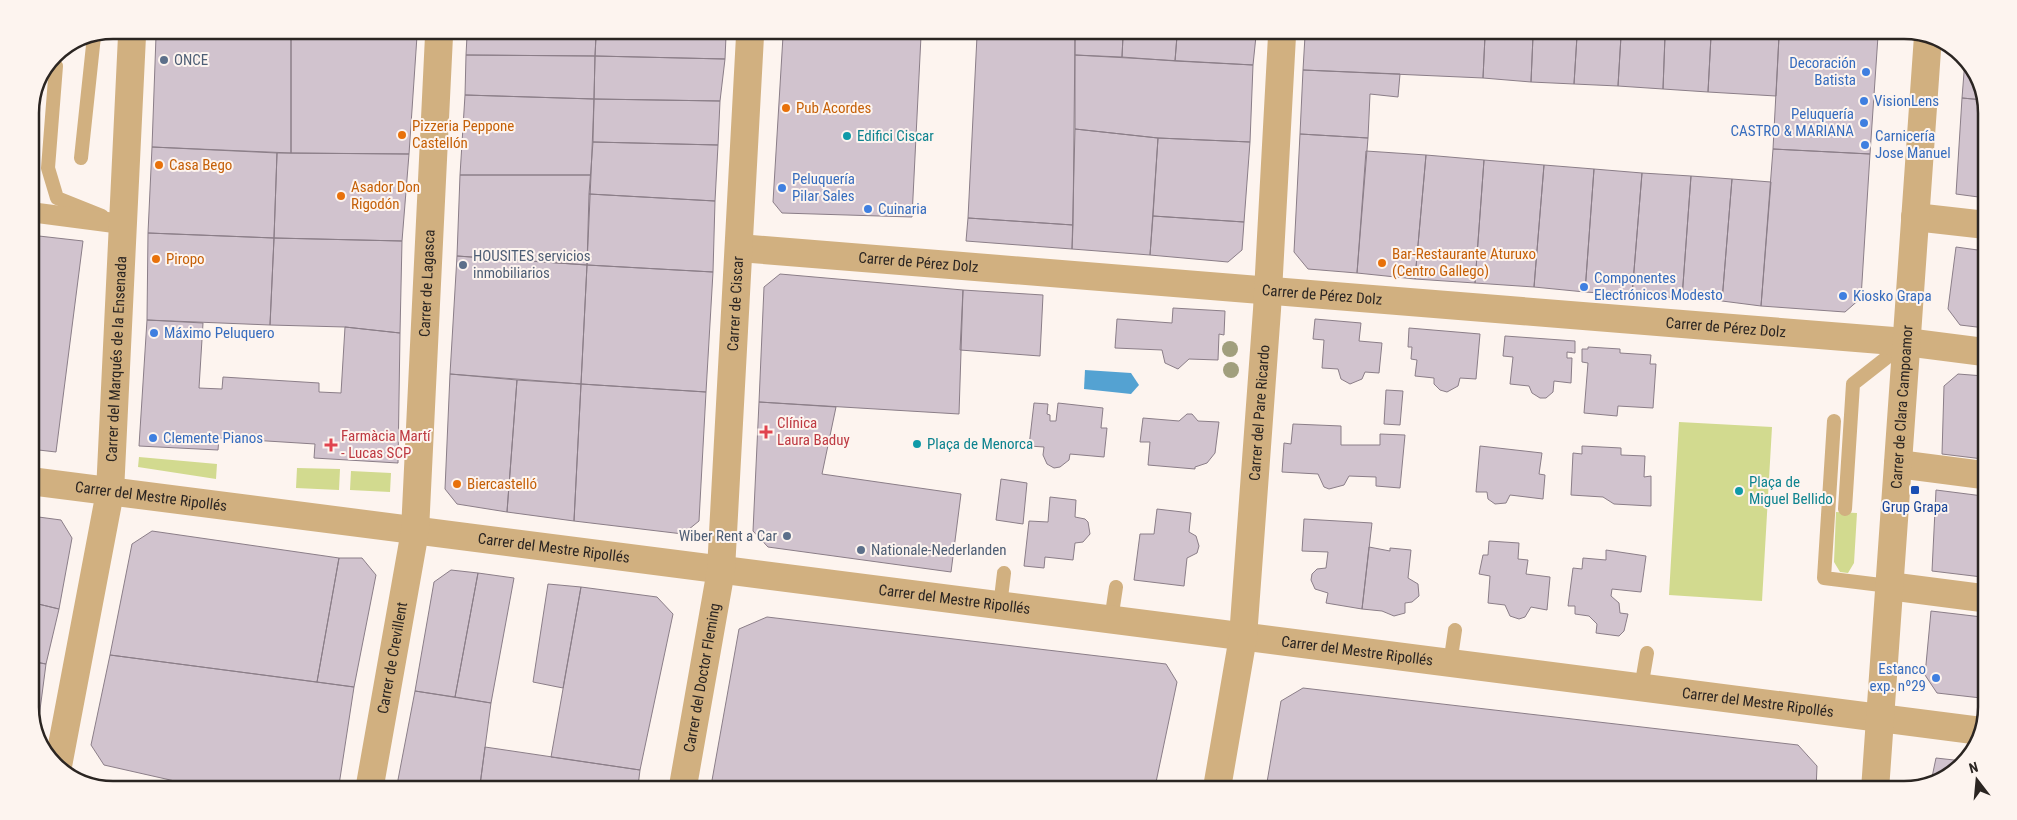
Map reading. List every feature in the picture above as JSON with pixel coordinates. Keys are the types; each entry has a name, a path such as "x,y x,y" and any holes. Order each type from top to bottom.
{"street":[{"name":"Carrer del Marqués de la Ensenada","path":"59,759 110,492 132,39"},
{"name":"Carrer de Lagasca","path":"415,531 439,39"},
{"name":"Carrer de Ciscar","path":"721,570 750,39"},
{"name":"Carrer del Pare Ricardo","path":"1218,781 1243,637 1268,292 1282,39"},
{"name":"Carrer de Clara Campoamor","path":"1876,781 1928,43"},
{"path":"39,213 122,224"},
{"path":"1915,217 1978,224"},
{"name":"Carrer de Pérez Dolz","path":"739,248 1906,342 1978,351"},
{"path":"1898,464 1978,474"},
{"name":"Carrer del Mestre Ripollés","path":"39,483 1974,730"},
{"name":"Carrer de Crevillent","path":"371,781 415,531"},
{"name":"Carrer del Doctor Fleming","path":"684,781 721,570"},
{"path":"1889,586 1978,597"}],"lane":[{"path":"81,158 93,42"},
{"path":"56,66 48,168 58,198 122,224"},
{"path":"1846,509 1852,384 1906,342"},
{"path":"1834,421 1824,578 1889,586"},
{"path":"1000,606 1004,573"},
{"path":"1111,620 1116,587"},
{"path":"1450,664 1456,630"},
{"path":"1641,688 1646,654"}],"green space":[{"path":"1679,422 1772,427 1762,601 1669,595"},
{"path":"139,457 217,464 216,479 138,467"},
{"path":"297,468 340,469 339,490 296,488"},
{"path":"351,471 391,473 390,492 350,490"},
{"path":"1836,512 1857,513 1854,563 1848,573 1840,572 1834,562"}],"water":[{"path":"1085,370 1131,373 1139,385 1131,394 1084,389"}],"building":[{"path":"156,39 291,39 291,153 152,147"},
{"path":"291,39 417,39 409,154 291,153"},
{"path":"467,39 596,39 595,56 466,55"},
{"path":"596,39 726,39 725,59 595,56"},
{"name":"Edifici Ciscar","path":"783,39 921,39 912,217 782,213 773,202"},
{"name":"Edifici Ciscar","path":"977,39 1075,39 1073,225 968,218"},
{"path":"1075,39 1123,39 1122,57 1075,55"},
{"path":"1123,39 1177,39 1175,61 1122,57"},
{"path":"1177,39 1256,39 1253,65 1175,61"},
{"path":"1305,39 1485,39 1483,78 1303,70"},
{"path":"1485,39 1533,39 1531,82 1483,78"},
{"path":"1533,39 1577,39 1574,84 1531,82"},
{"path":"1577,39 1621,39 1618,86 1574,84"},
{"path":"1621,39 1665,39 1663,89 1618,86"},
{"path":"1665,39 1711,39 1708,92 1663,89"},
{"path":"1711,39 1779,39 1776,96 1708,92"},
{"path":"1779,39 1878,39 1870,154 1773,149"},
{"path":"466,55 595,56 594,99 465,95"},
{"path":"1075,55 1253,65 1250,142 1158,138 1075,129"},
{"path":"595,56 725,59 720,101 594,99"},
{"path":"1303,70 1400,74 1398,97 1370,94 1368,138 1300,134"},
{"path":"1964,70 1973,85 1977,99 1962,98"},
{"path":"465,95 594,99 591,175 460,175"},
{"path":"1962,98 1977,99 1978,197 1956,194"},
{"path":"594,99 720,101 718,145 593,142"},
{"path":"1075,129 1158,138 1150,255 1072,249"},
{"path":"1300,134 1368,138 1357,273 1308,269 1294,252"},
{"path":"1158,138 1250,142 1244,222 1153,216"},
{"path":"593,142 718,145 715,201 589,194"},
{"path":"152,147 277,153 274,238 148,233"},
{"path":"1773,149 1870,154 1861,298 1845,312 1761,306"},
{"path":"1366,151 1426,155 1415,279 1357,273"},
{"name":"Asador Don Rigodón","path":"277,153 409,154 402,241 274,238"},
{"path":"1426,155 1484,160 1475,283 1415,279"},
{"path":"1484,160 1544,165 1534,287 1475,283"},
{"path":"1544,165 1594,169 1585,292 1534,287"},
{"path":"1594,169 1642,173 1632,295 1585,292"},
{"path":"1642,173 1691,176 1682,298 1632,295"},
{"path":"460,175 591,175 587,265 457,256"},
{"path":"1691,176 1732,179 1722,301 1682,298"},
{"path":"1732,179 1771,182 1761,306 1722,301"},
{"path":"589,194 715,201 713,272 587,265"},
{"path":"1153,216 1244,222 1242,250 1228,262 1150,255"},
{"path":"968,218 1073,225 1072,249 966,241"},
{"path":"148,233 274,238 270,325 147,320"},
{"path":"39,236 83,241 56,452 39,450"},
{"path":"274,238 402,241 400,333 345,327 270,325"},
{"path":"1956,247 1978,250 1978,327 1960,325 1948,309"},
{"path":"457,256 587,265 581,384 450,374"},
{"path":"587,265 713,272 706,392 581,384"},
{"path":"780,274 963,290 959,414 759,402 764,287"},
{"path":"963,290 1043,295 1040,356 960,350"},
{"path":"1173,308 1225,311 1224,335 1219,334 1218,360 1189,359 1178,369 1165,363 1162,350 1115,348 1117,319 1172,323"},
{"path":"1315,319 1361,323 1359,341 1382,343 1379,373 1365,372 1362,379 1350,384 1341,379 1338,369 1322,368 1324,340 1313,339"},
{"path":"147,320 203,323 199,388 222,389 223,377 319,383 319,392 341,393 345,327 400,333 398,463 314,458 315,444 219,438 218,450 139,446"},
{"path":"1409,328 1480,334 1476,379 1460,378 1458,386 1447,392 1440,390 1434,384 1434,378 1415,376 1417,360 1411,359 1412,347 1408,347"},
{"path":"1505,336 1575,341 1575,353 1567,352 1567,358 1572,358 1571,383 1554,381 1553,392 1546,398 1540,398 1532,393 1529,386 1510,384 1513,357 1503,356"},
{"path":"1588,347 1620,349 1620,353 1651,355 1650,364 1656,364 1653,408 1618,406 1617,416 1584,413 1588,363 1582,362 1582,349 1588,349"},
{"path":"450,374 517,380 507,512 457,504 445,489"},
{"path":"1958,374 1978,376 1978,458 1942,454 1944,386"},
{"path":"517,380 581,384 574,521 507,512"},
{"path":"581,384 706,392 699,521 683,534 574,521"},
{"path":"1386,390 1403,391 1400,425 1384,424"},
{"path":"759,402 836,407 822,474 961,494 951,572 768,547 753,531"},
{"path":"1034,403 1048,404 1047,414 1050,415 1050,421 1056,421 1058,403 1103,408 1101,428 1107,428 1104,457 1070,454 1069,460 1060,467 1054,468 1047,464 1043,455 1044,447 1029,446"},
{"path":"1187,414 1192,414 1198,421 1219,422 1215,453 1207,463 1195,467 1195,469 1148,465 1150,442 1140,442 1143,418 1179,421"},
{"path":"1293,424 1341,426 1341,445 1380,445 1380,434 1405,435 1400,488 1376,486 1376,477 1349,476 1344,485 1329,489 1324,487 1318,474 1282,472 1284,443 1291,444"},
{"path":"1480,446 1542,453 1539,474 1545,475 1543,499 1510,495 1506,503 1495,504 1488,499 1487,492 1476,492"},
{"path":"1582,446 1621,448 1621,455 1645,456 1644,477 1651,476 1651,506 1614,504 1603,497 1571,495 1573,453 1582,454"},
{"path":"1001,479 1027,483 1023,524 996,520"},
{"path":"1936,490 1978,495 1978,577 1932,571"},
{"path":"1050,497 1076,500 1075,517 1085,519 1088,522 1090,534 1083,542 1075,543 1073,560 1045,557 1044,568 1024,566 1029,521 1048,522"},
{"path":"1157,509 1191,513 1189,532 1196,536 1199,546 1197,553 1187,558 1184,586 1134,580 1140,534 1154,534"},
{"path":"39,517 61,520 72,538 59,609 39,604"},
{"path":"1304,519 1372,523 1362,609 1326,603 1328,593 1315,589 1311,580 1312,574 1317,569 1326,568 1328,552 1302,551"},
{"path":"152,531 339,558 317,682 110,655 132,544"},
{"path":"1489,541 1519,543 1518,559 1528,560 1526,574 1550,577 1547,610 1531,607 1525,617 1519,619 1510,616 1505,605 1488,603 1490,576 1479,574 1483,555 1488,555"},
{"path":"1369,547 1390,551 1390,548 1411,550 1408,578 1418,584 1419,596 1412,602 1405,603 1405,613 1394,616 1382,611 1362,609"},
{"path":"1606,550 1646,556 1641,592 1612,589 1611,596 1619,603 1620,613 1628,614 1624,631 1619,636 1596,633 1597,624 1589,616 1575,614 1575,606 1568,606 1573,568 1582,569 1583,558 1606,560"},
{"path":"339,558 362,558 376,575 354,687 317,682"},
{"path":"451,570 478,573 455,697 415,691 434,582"},
{"path":"478,573 514,578 491,703 455,697"},
{"path":"548,584 581,587 563,688 533,682"},
{"path":"581,587 657,597 673,614 640,770 551,757"},
{"path":"39,604 59,609 46,664 39,663"},
{"path":"1931,611 1978,617 1978,698 1937,693 1925,675"},
{"path":"767,617 1166,664 1177,682 1156,781 712,781 739,629"},
{"path":"110,655 354,687 340,781 175,781 104,765 91,745"},
{"path":"39,663 46,664 39,715"},
{"path":"1303,688 1798,745 1817,766 1816,781 1267,781 1281,701"},
{"path":"415,691 491,703 481,781 398,781"},
{"path":"485,747 640,770 639,781 481,781"},
{"path":"1936,758 1952,760 1952,764 1932,776"}],"place":[{"name":"ONCE","path":"164,60"},
{"name":"Decoración Batista","path":"1866,72"},
{"name":"VisionLens","path":"1864,101"},
{"name":"Pub Acordes","path":"786,108"},
{"name":"Peluquería CASTRO & MARIANA","path":"1864,123"},
{"name":"Pizzeria Peppone Castellón","path":"402,135"},
{"name":"Edifici Ciscar","path":"847,136"},
{"name":"Carnicería Jose Manuel","path":"1865,145"},
{"name":"Casa Bego","path":"159,165"},
{"name":"Peluquería Pilar Sales","path":"782,188"},
{"name":"Asador Don Rigodón","path":"341,196"},
{"name":"Cuinaria","path":"868,209"},
{"name":"Piropo","path":"156,259"},
{"name":"Bar-Restaurante Aturuxo (Centro Gallego)","path":"1382,263"},
{"name":"HOUSITES servicios inmobiliarios","path":"463,265"},
{"name":"Componentes Electrónicos Modesto","path":"1584,287"},
{"name":"Kiosko Grapa","path":"1843,296"},
{"name":"Máximo Peluquero","path":"154,333"},
{"name":"Clínica Laura Baduy","path":"766,432"},
{"name":"Clemente Pianos","path":"153,438"},
{"name":"Plaça de Menorca","path":"917,444"},
{"name":"Farmàcia Martí - Lucas SCP","path":"331,445"},
{"name":"Biercastelló","path":"457,484"},
{"name":"Grup Grapa","path":"1915,490"},
{"name":"Plaça de Miguel Bellido","path":"1739,491"},
{"name":"Wiber Rent a Car","path":"787,536"},
{"name":"Nationale-Nederlanden","path":"861,550"},
{"name":"Estanco exp. nº29","path":"1936,678"}]}
